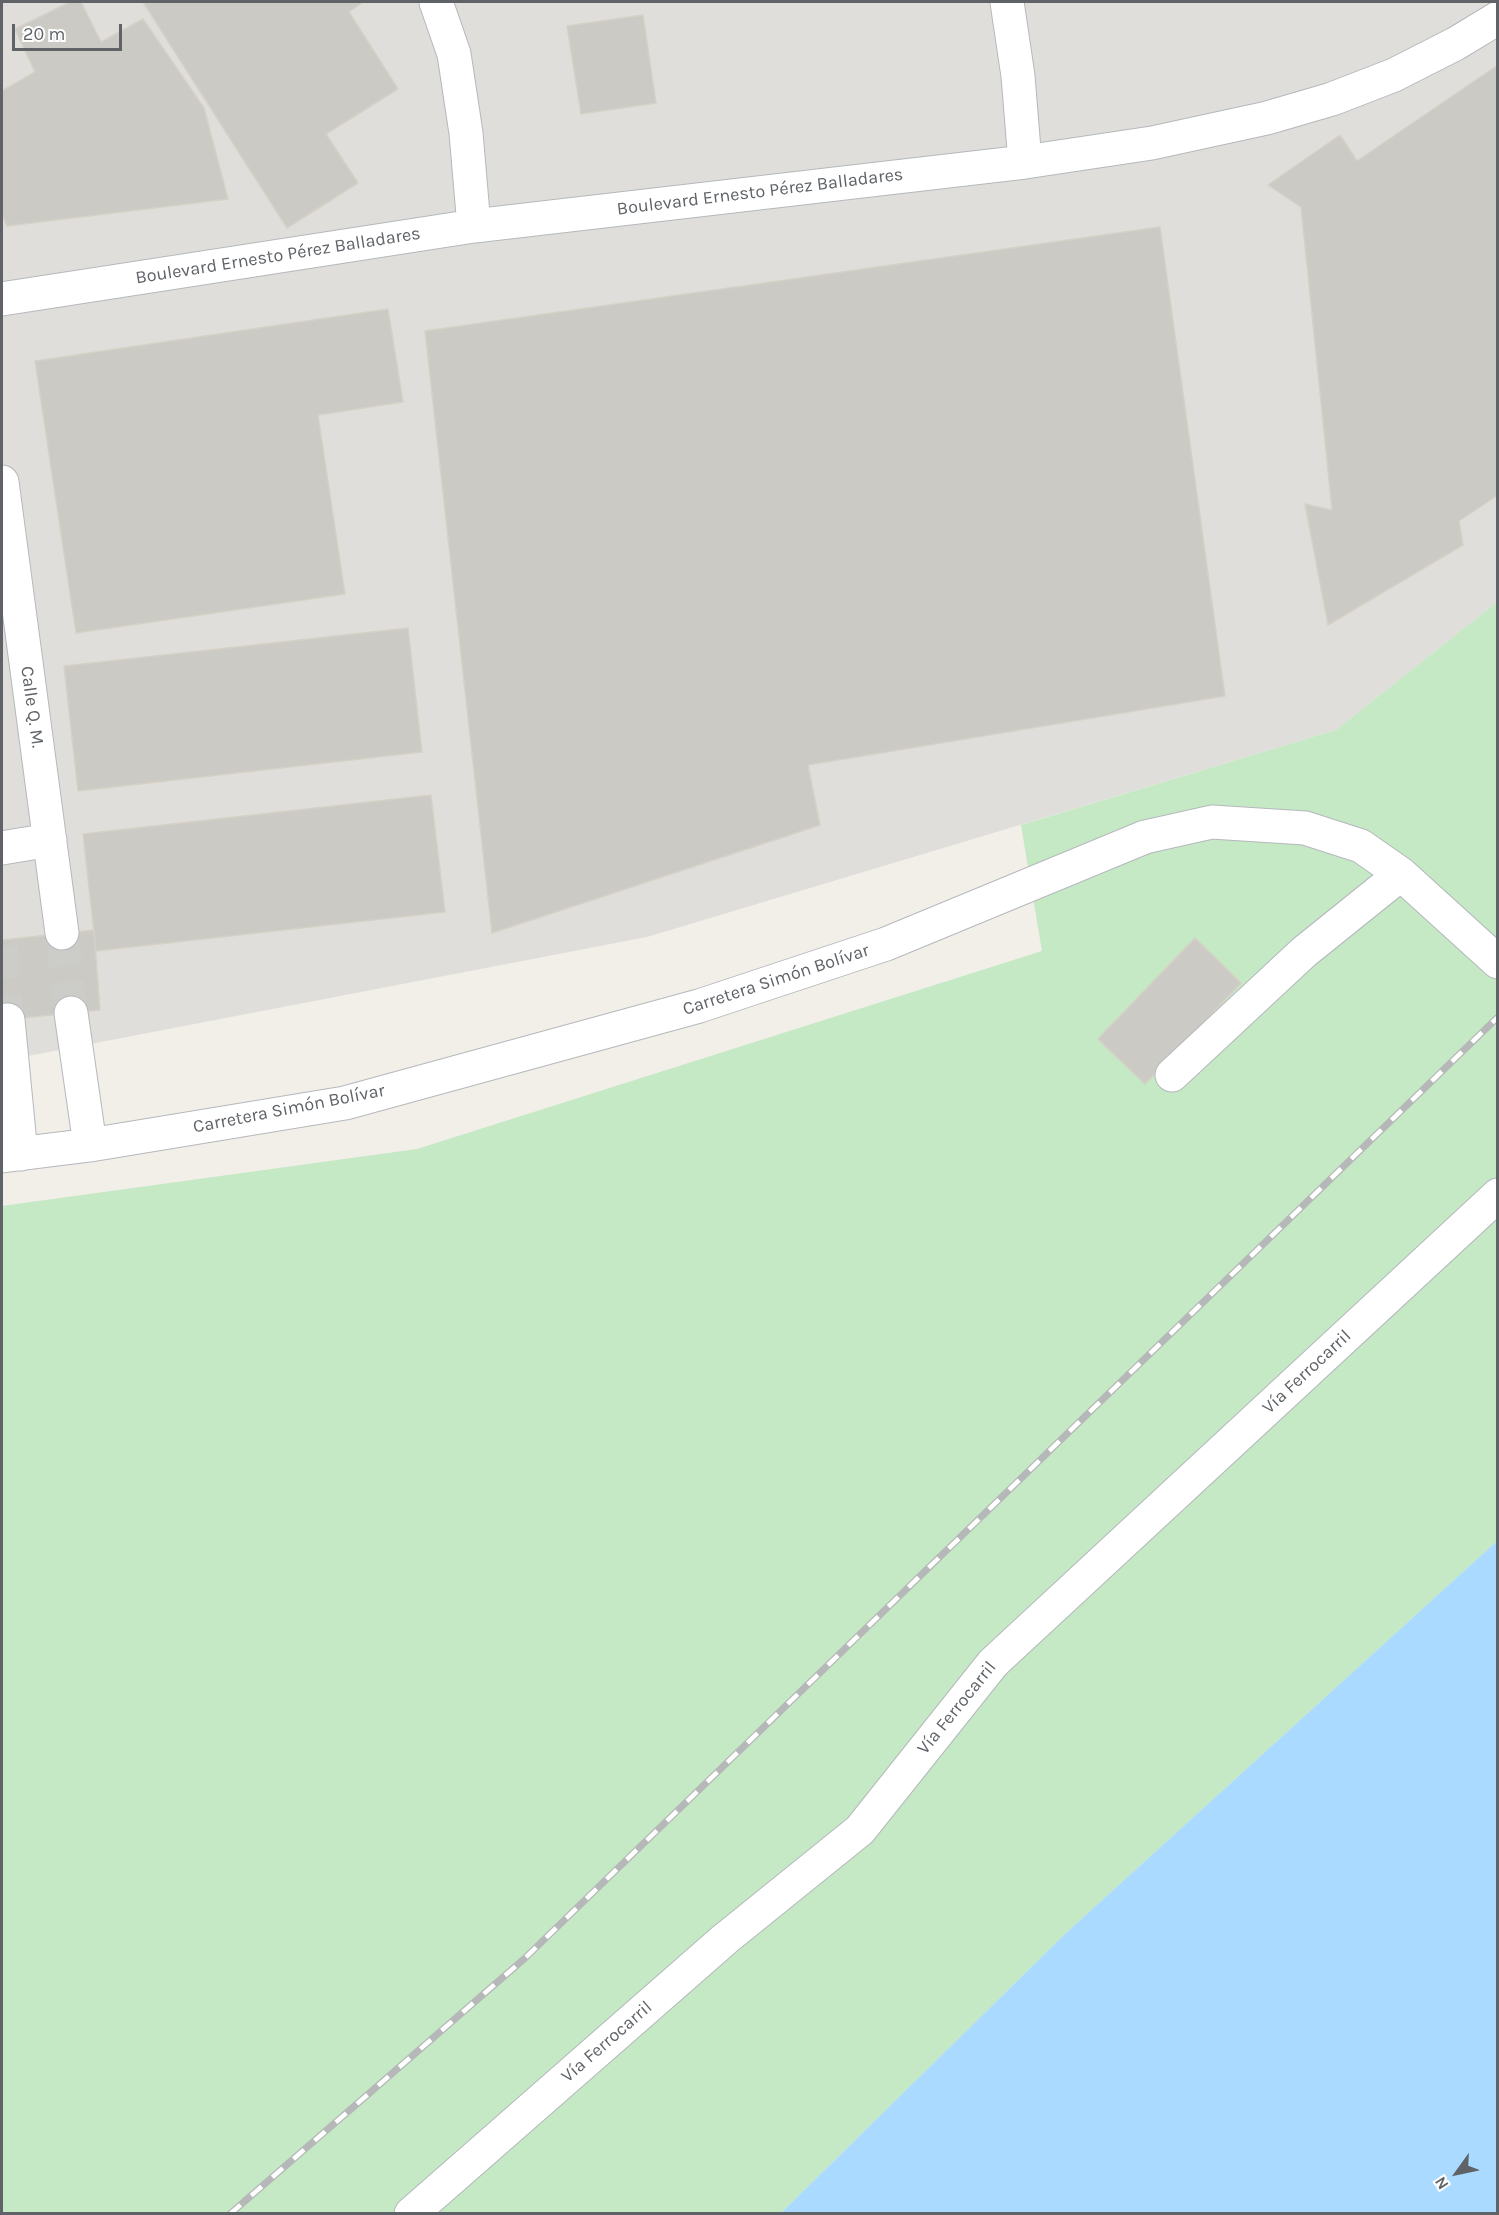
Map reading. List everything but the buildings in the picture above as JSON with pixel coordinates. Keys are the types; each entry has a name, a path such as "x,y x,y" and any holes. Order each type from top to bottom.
{"street":[{"path":"436,2 454,54 466,133 474,226"},
{"path":"1007,2 1018,76 1025,162"},
{"name":"Boulevard Ernesto Pérez Balladares","path":"2,299 474,226 1025,162 1152,143 1267,118 1332,99 1394,75 1455,44 1497,18"},
{"name":"Calle Q. M.","path":"2,482 62,933"},
{"name":"Carretera Simón Bolívar","path":"11,1155 90,1145 345,1103 699,1006 886,944 1145,837 1212,822 1305,828 1361,846 1401,874 1497,963"},
{"path":"2,848 50,840"},
{"path":"1172,1075 1304,952 1401,874"},
{"path":"71,1013 90,1145"},
{"path":"8,1020 11,1155"},
{"name":"Vía Ferrocarril","path":"411,2214 725,1939 860,1830 993,1663 1497,1195"}],"shaded area":[{"path":"2,2 1497,2 1497,602 1336,730 647,937 2,1061"}],"green space":[{"path":"1497,602 1497,1541 1066,1933 781,2213 2,2213 2,1206 417,1149 1042,951 1021,825 1336,730"}],"water":[{"path":"1497,1541 1497,2213 781,2213 1066,1933"}],"tunnel":[{"path":"62,933 71,1013"},
{"path":"2,946 8,1020"}],"railway":[{"path":"230,2214 524,1959 1498,1017"}]}
